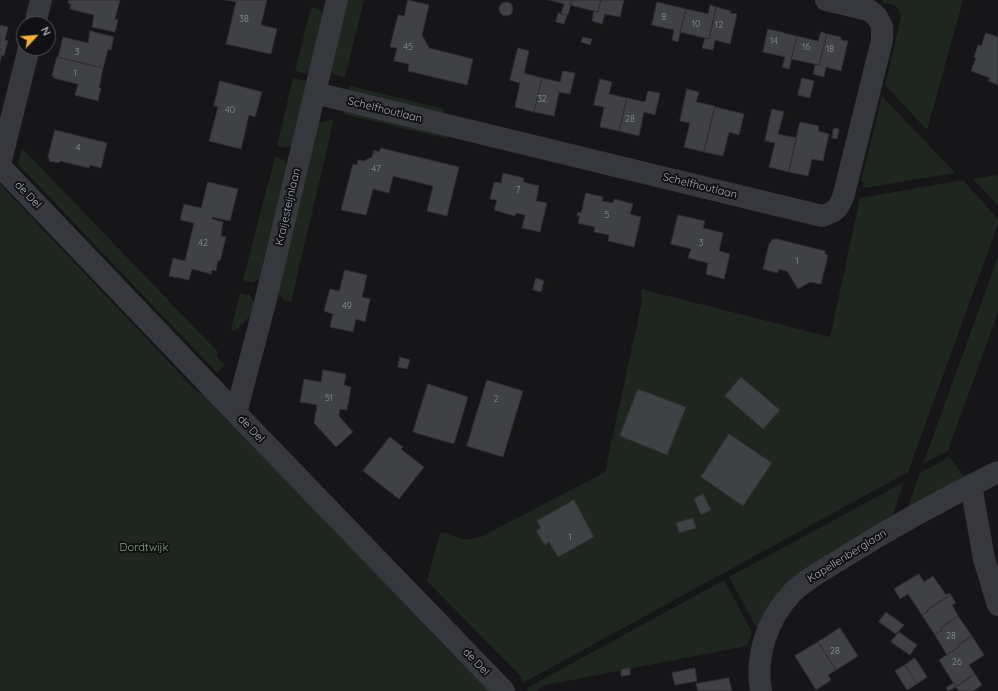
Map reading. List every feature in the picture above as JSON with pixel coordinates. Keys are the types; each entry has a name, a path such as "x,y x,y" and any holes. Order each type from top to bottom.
{"street":[{"path":"37,16 41,0"},
{"name":"Kraijesteijnlaan","path":"236,413 263,310 337,0"},
{"name":"Schelfhoutlaan","path":"315,93 822,216 832,213 840,206 882,40 882,26 877,17 869,10 826,0"},
{"path":"0,165 27,56"},
{"name":"de Del","path":"0,165 504,691"},
{"name":"Kapellenberglaan","path":"761,691 759,680 764,638 771,623 792,593 874,538 971,485 998,472"},
{"path":"971,485 984,559 998,606"}],"green space":[{"path":"348,0 364,0 345,77 332,74 332,69"},
{"path":"882,0 963,0 927,130 885,85 901,18 896,7 891,4 884,3"},
{"path":"311,7 319,9 323,16 309,74 295,71"},
{"path":"293,78 307,81 292,145 286,148 277,146"},
{"path":"350,86 444,109 440,114 348,91"},
{"path":"882,96 955,173 863,188 864,182 861,181"},
{"path":"344,108 449,135 448,139 343,114"},
{"path":"334,119 291,302 284,300 278,293 319,123"},
{"path":"22,148 218,352 217,356 225,366 217,373 18,164"},
{"path":"275,157 284,160 287,165 259,279 253,283 243,280"},
{"path":"998,175 998,205 973,179"},
{"path":"963,180 998,219 998,224 908,472 523,683 521,677 427,581 440,533 446,532 463,539 481,537 605,472 642,301 641,289 830,337 860,198"},
{"name":"Dordtwijk","path":"0,184 197,392 208,395 490,691 0,691"},
{"path":"998,257 998,313 949,447 950,450 923,464"},
{"path":"240,293 250,295 255,305 249,317 235,331 231,330"},
{"path":"949,457 965,477 907,509 920,473"},
{"path":"904,482 892,517 758,630 729,577"},
{"path":"724,580 752,632 747,646 546,685 535,691 528,691 527,688"}],"building":[{"path":"69,0 120,0 115,19 118,20 115,32 92,27 94,15 70,9 71,4 68,3"},
{"path":"226,0 267,0 261,25 277,29 271,54 226,44 236,2"},
{"path":"408,0 429,5 422,35 429,48 473,59 467,85 408,71 409,64 394,61 397,48 390,47 398,15 404,16"},
{"path":"549,0 572,0 568,15 561,14 564,4"},
{"path":"572,0 601,0 598,12 570,5"},
{"path":"601,0 624,0 620,17 605,14 602,24 592,21 594,11 598,12"},
{"path":"506,2 511,4 513,9 511,14 506,16 501,14 499,9 501,4"},
{"path":"657,2 686,9 678,42 672,40 674,30 652,25"},
{"path":"710,5 716,7 709,39 680,32 686,9 708,14"},
{"path":"716,7 731,11 730,13 737,14 730,44 715,40 713,50 702,48 705,38 709,39"},
{"path":"558,13 567,15 564,24 556,22"},
{"path":"0,25 8,27 5,40 8,41 4,56 2,55 0,62"},
{"path":"768,29 797,36 789,69 782,67 785,57 763,52"},
{"path":"90,31 114,37 111,50 108,49 103,68 57,57 63,37 88,43"},
{"path":"821,32 827,34 819,65 791,59 797,36 818,41"},
{"path":"986,33 998,37 998,85 988,81 990,78 971,71 976,58 974,57 978,45 981,46"},
{"path":"827,34 841,37 841,40 848,41 841,71 826,67 824,77 813,74 815,65 819,65"},
{"path":"583,37 592,39 590,45 581,42"},
{"path":"518,48 529,51 524,73 542,78 534,112 515,107 520,83 510,80"},
{"path":"57,57 103,68 98,101 75,95 78,84 53,78 54,76 52,76"},
{"path":"563,71 575,73 570,94 559,92 554,116 534,112 542,78 560,82"},
{"path":"802,78 814,81 810,98 798,95"},
{"path":"600,79 612,82 609,94 627,98 619,131 600,127 604,107 594,105"},
{"path":"220,81 262,92 255,117 249,115 241,149 209,141 218,107 214,106"},
{"path":"687,89 699,92 696,102 715,106 704,152 684,147 690,123 680,121"},
{"path":"648,91 660,93 655,115 644,112 639,136 619,131 627,98 645,102"},
{"path":"715,107 744,114 739,135 729,132 723,156 704,152"},
{"path":"772,109 784,112 778,134 796,138 789,172 769,167 775,143 765,141"},
{"path":"800,122 819,126 818,131 829,134 823,161 812,159 808,176 789,172"},
{"path":"834,128 839,129 837,139 832,138"},
{"path":"55,130 107,143 101,168 90,165 89,168 60,161 59,163 49,161 50,159 48,158"},
{"path":"381,148 459,167 447,216 427,211 433,186 393,176 389,193 373,189 366,215 341,210 353,164 357,165 358,160 364,161 372,157 374,150 379,152"},
{"path":"503,173 524,178 523,182 539,186 536,201 547,203 540,232 522,228 525,215 516,213 515,216 494,210 497,200 490,199 494,182 501,183"},
{"path":"208,182 238,189 230,221 212,217 212,219 223,222 221,236 226,237 216,271 212,270 211,274 192,269 189,280 169,276 173,258 185,261 194,223 180,220 184,204 201,208"},
{"path":"586,193 603,197 602,201 613,203 614,199 633,204 630,214 641,217 634,247 608,241 609,235 594,232 595,227 578,223 580,216 577,216 578,212 581,213"},
{"path":"678,215 705,221 703,228 723,233 719,251 730,254 724,279 706,274 708,263 688,258 691,249 671,244"},
{"path":"773,239 825,251 825,254 828,255 821,284 810,282 798,289 787,271 779,269 778,273 763,269 769,244"},
{"path":"345,270 367,275 362,297 370,299 365,322 356,319 353,332 330,327 333,314 324,311 330,289 339,291"},
{"path":"536,278 544,281 541,292 533,290"},
{"path":"400,357 410,360 407,369 398,367"},
{"path":"323,370 346,374 344,385 351,387 347,410 340,409 339,416 353,432 336,447 314,423 317,405 300,402 304,379 321,382"},
{"path":"741,377 780,410 763,429 725,396"},
{"path":"487,380 523,391 503,457 467,446"},
{"path":"428,384 468,397 454,444 413,432"},
{"path":"638,389 686,407 667,455 620,436"},
{"path":"729,434 772,463 743,506 701,477"},
{"path":"390,437 403,447 401,449 424,467 399,499 363,471"},
{"path":"703,494 711,510 701,515 694,499"},
{"path":"574,500 594,537 558,557 549,542 545,545 536,531 541,528 537,521"},
{"path":"693,518 696,528 679,533 676,523"},
{"path":"919,574 924,582 933,576 946,595 949,593 951,595 927,610 928,612 922,615 908,594 900,599 894,589"},
{"path":"951,595 956,603 952,605 958,616 941,628 942,630 935,635 922,615 928,612 927,610"},
{"path":"886,612 904,625 896,634 879,622"},
{"path":"958,616 972,636 947,655 935,635 942,630 941,628"},
{"path":"840,628 858,656 836,670 818,642"},
{"path":"899,632 917,645 910,655 891,642"},
{"path":"972,636 984,655 969,665 975,674 956,687 939,660"},
{"path":"818,642 836,670 828,675 831,680 816,690 795,656"},
{"path":"915,658 927,677 917,684 905,665"},
{"path":"905,665 917,684 907,690 895,671"},
{"path":"630,668 630,675 621,676 621,670"},
{"path":"695,668 697,681 675,685 672,673"},
{"path":"975,674 982,685 973,691 959,691 956,687"},
{"path":"729,678 732,691 698,691 696,684"},
{"path":"954,683 956,687 948,691 946,688"}]}
